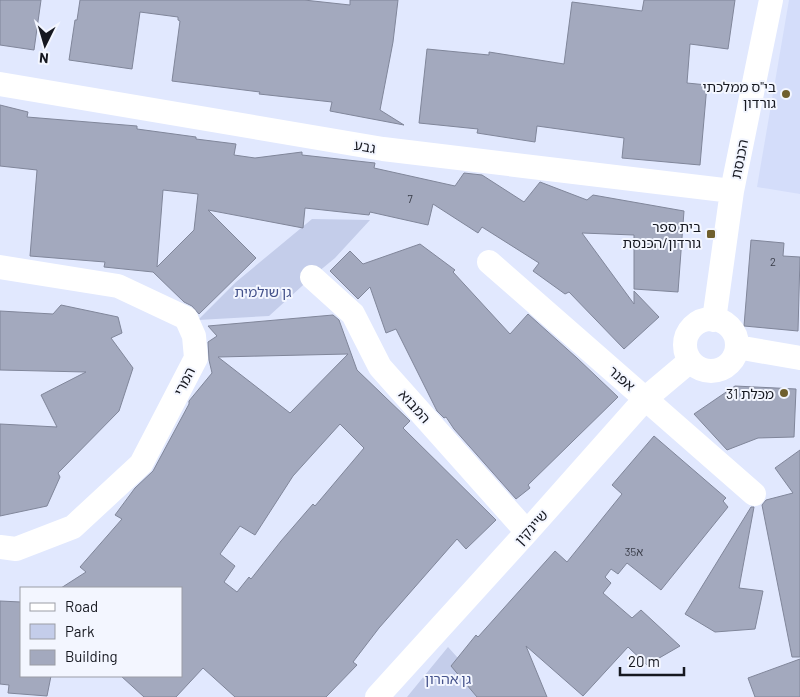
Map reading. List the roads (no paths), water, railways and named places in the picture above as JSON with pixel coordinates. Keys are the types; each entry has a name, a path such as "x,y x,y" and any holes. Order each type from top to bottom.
{"street":[{"name":"הכנסת","path":"714,320 732,192 771,0"},
{"name":"גבע","path":"0,84 383,149 732,192"},
{"name":"אפנר","path":"489,262 754,494"},
{"name":"המרי","path":"0,267 118,286 186,318 194,336 196,358 141,464 73,527 16,549 0,547"},
{"name":"המבוא","path":"312,277 353,314 380,367 527,532"},
{"path":"714,320 726,325 732,331 737,347 734,358 728,365 714,371 705,371 696,367 690,361 685,348 685,339 696,323 714,320"},
{"path":"737,347 800,358"},
{"name":"שיינקין","path":"377,697 646,398 690,361"}],"place":[{"name":"בי\"ס ממלכתי גורדון","path":"786,94"},
{"name":"בית ספר גורדון/הכנסת","path":"711,234"},
{"name":"מכלת 31","path":"784,393"}],"park label":[{"name":"גן שולמית","path":"263,291"},
{"name":"גן אהרון","path":"448,678"}]}
